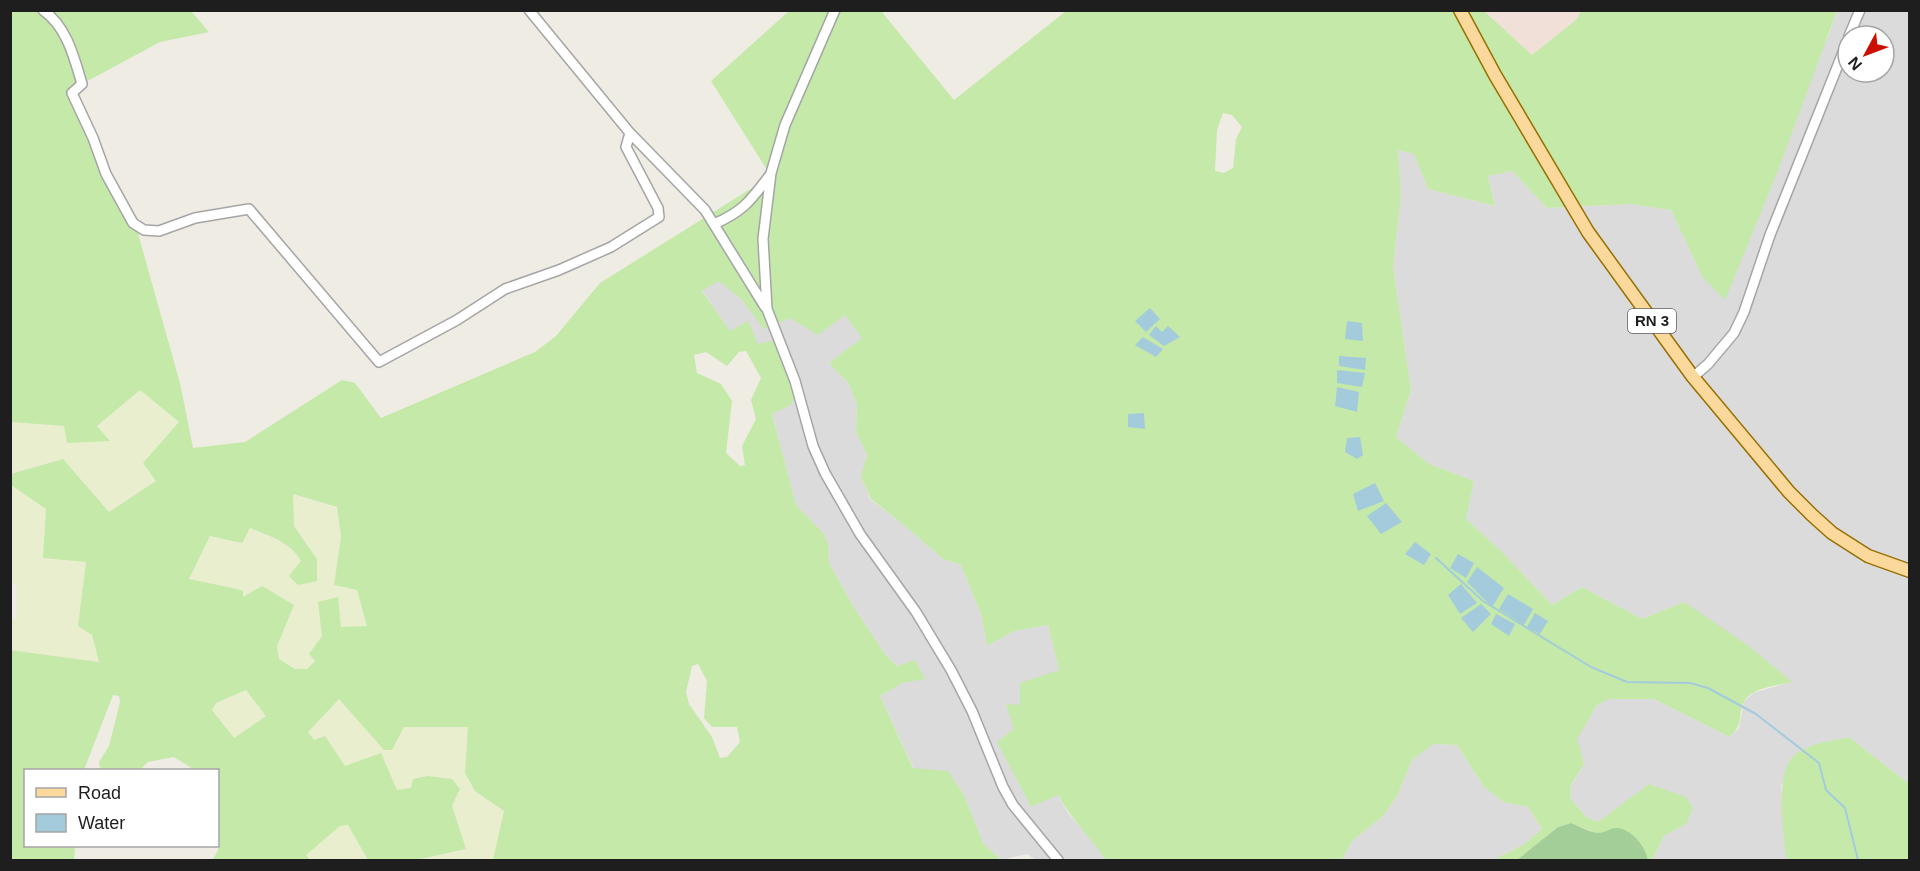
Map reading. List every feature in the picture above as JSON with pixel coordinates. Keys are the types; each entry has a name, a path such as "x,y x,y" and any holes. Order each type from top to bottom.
{"main road":[{"name":"RN 3","path":"1464,12 1506,95 1588,232 1693,377 1789,492 1832,533 1868,556 1910,571"}],"street":[{"path":"43,10 54,18 72,50 81,84 72,93 93,138 106,174 133,223 144,230 159,231 195,218 249,209 379,362 457,320 505,289 559,270 611,247 659,218 658,208 626,147 630,133"},
{"path":"529,10 630,133 692,197 714,224 766,309 795,381 813,446 825,473 860,534 916,612 951,670 972,711 1003,787 1013,805 1058,861"},
{"path":"766,309 763,239 771,173 785,126 835,10"},
{"path":"1854,24 1860,10"},
{"path":"1693,377 1708,364 1734,333 1744,312 1770,235 1836,70"},
{"path":"714,224 730,217 748,204 771,173"}],"shaded area":[{"path":"1484,11 1581,11 1577,19 1532,55"},
{"path":"1837,11 1909,11 1909,784 1849,737 1781,785 1787,860 1652,860 1664,836 1686,824 1598,822 1586,817 1570,798 1571,786 1584,764 1576,739 1597,705 1608,699 1654,699 1730,737 1739,728 1744,702 1753,693 1791,682 1684,602 1642,619 1582,587 1552,605 1502,552 1466,519 1474,481 1429,464 1396,437 1411,390 1393,267 1401,195 1398,150 1414,154 1428,189 1495,206 1488,176 1512,171 1547,208 1631,204 1671,210 1703,278 1828,37"},
{"path":"719,280 742,300 764,328 790,318 845,315 863,338 829,363 849,384 857,405 856,432 867,455 862,477 870,499 943,559 961,565 981,614 987,646 1014,631 1048,625 1059,670 1020,706 1006,705 1068,813 1106,860 1036,860 1027,854 1001,860 983,843 964,795 914,769 880,696 902,683 925,678 897,666 885,654 853,606 829,563 828,544 824,534 796,506 772,413 791,405 758,344 730,332 702,290"},
{"path":"1432,744 1457,745 1484,787 1504,802 1528,807 1542,829 1523,845 1493,860 1342,860 1352,841 1382,817 1397,796 1412,760"}],"green space":[{"path":"11,11 191,11 209,32 160,42 69,91 137,230 180,383 193,448 245,442 342,380 355,383 381,418 535,352 556,336 600,283 771,176 711,81 789,11 881,11 954,100 1066,11 1484,11 1532,55 1577,19 1581,11 1837,11 1777,173 1725,300 1703,278 1671,210 1631,204 1547,208 1512,171 1488,176 1495,206 1428,189 1414,154 1398,150 1401,195 1393,267 1411,390 1396,437 1429,464 1474,481 1466,519 1502,552 1552,605 1582,587 1642,619 1684,602 1749,646 1792,682 1759,690 1748,697 1742,707 1738,727 1730,737 1654,699 1609,699 1597,705 1577,739 1584,764 1571,785 1570,798 1586,817 1598,822 1649,784 1686,797 1693,808 1686,824 1664,836 1652,860 1648,860 1615,828 1596,833 1571,823 1558,827 1517,860 1493,860 1523,845 1542,829 1528,807 1504,802 1484,787 1457,745 1433,744 1412,760 1397,796 1382,817 1352,841 1342,860 1106,860 1058,795 1031,807 997,742 1014,729 1006,704 1020,705 1020,683 1059,670 1048,625 1014,631 987,646 981,614 961,565 943,559 871,499 861,477 867,455 856,432 857,405 849,384 829,363 862,338 845,315 818,335 790,318 764,329 742,300 719,281 702,291 730,331 748,321 758,344 775,340 797,392 791,405 772,414 796,505 824,534 828,544 829,563 853,606 885,654 897,666 915,660 925,679 902,683 880,696 913,768 948,771 964,795 983,843 1001,860 493,860 504,811 475,791 465,773 468,727 404,727 392,750 384,750 339,699 308,732 314,740 325,736 345,766 381,753 397,790 411,788 413,779 427,776 452,779 460,789 452,806 466,849 416,860 368,860 348,825 340,826 306,855 310,860 212,860 220,841 219,769 191,769 174,757 148,762 141,769 101,769 99,762 109,746 120,702 119,696 113,695 84,769 24,769 24,847 75,847 74,860 11,860 10,650 99,662 92,635 78,626 86,562 43,558 46,509 11,485 11,474 63,459 109,512 156,481 143,463 179,422 140,390 97,426 110,441 67,443 64,426 11,422","holes":["1223,113 1232,115 1242,127 1236,139 1233,168 1224,173 1215,171 1217,130","746,351 761,378 751,400 756,419 742,446 745,465 740,466 726,453 732,401 721,384 697,373 694,355 706,352 727,366 739,352","293,494 337,507 341,537 334,585 357,590 367,626 341,627 338,597 318,602 322,636 309,654 315,661 307,669 295,669 279,659 277,646 294,605 262,586 243,597 243,591 189,579 210,536 242,543 250,528 278,540 296,554 301,561 289,576 298,585 317,581 317,559 294,526","698,664 707,681 704,718 712,727 737,727 740,742 727,757 720,758 712,737 689,704 686,692 692,666","246,690 266,716 234,738 212,710 216,703"]},
{"path":"140,390 179,422 143,463 156,481 109,512 63,459 11,474 11,422 64,426 109,441 97,426"},
{"path":"11,485 46,509 86,562 79,626 92,635 99,663 11,650 10,618 16,620 16,584 10,582"},
{"path":"293,494 337,508 341,537 334,585 357,589 367,626 341,628 322,636 315,661 307,669 295,669 279,659 277,646 243,597 189,580 210,536 242,542 250,528 288,545 301,561 317,559 294,526"},
{"path":"246,690 266,716 234,738 212,710 216,703"},
{"path":"339,699 392,750 404,727 469,727 475,791 504,811 493,860 416,860 466,849 452,806 460,789 452,779 426,776 413,779 412,788 397,790 345,766 325,736 314,740 307,732"},
{"path":"1849,737 1909,784 1909,860 1787,860 1782,824 1782,794 1783,781 1790,760 1809,747"},
{"path":"1571,823 1598,833 1616,828 1627,831 1641,844 1648,860 1517,860 1558,827"},
{"path":"348,825 368,860 310,860 305,855 340,826"}],"water":[{"path":"1150,308 1160,319 1146,332 1135,321"},
{"path":"1347,321 1362,323 1363,341 1345,339"},
{"path":"1156,326 1162,332 1168,326 1180,337 1164,346 1149,335"},
{"path":"1143,337 1163,349 1156,357 1135,345"},
{"path":"1339,356 1366,358 1365,370 1339,366"},
{"path":"1337,370 1365,373 1362,387 1337,383"},
{"path":"1337,387 1359,392 1357,412 1335,406"},
{"path":"1144,413 1145,429 1128,427 1128,414"},
{"path":"1360,437 1363,455 1357,459 1345,452 1347,438"},
{"path":"1375,483 1384,501 1358,511 1353,494"},
{"path":"1386,503 1402,522 1381,534 1367,516"},
{"path":"1415,542 1431,554 1424,565 1405,554"},
{"path":"1458,554 1474,563 1466,578 1450,568"},
{"path":"1477,567 1504,588 1492,607 1467,582"},
{"path":"1461,584 1477,603 1460,614 1448,595"},
{"path":"1508,594 1533,609 1524,625 1499,609"},
{"path":"1481,604 1491,614 1473,632 1461,618"},
{"path":"1535,613 1548,621 1540,634 1527,627"},
{"path":"1496,614 1515,624 1509,636 1491,624"}],"waterway":[{"path":"1436,558 1483,601 1591,667 1627,682 1690,683 1708,688 1756,714 1819,763 1826,790 1845,808 1858,860"}]}
